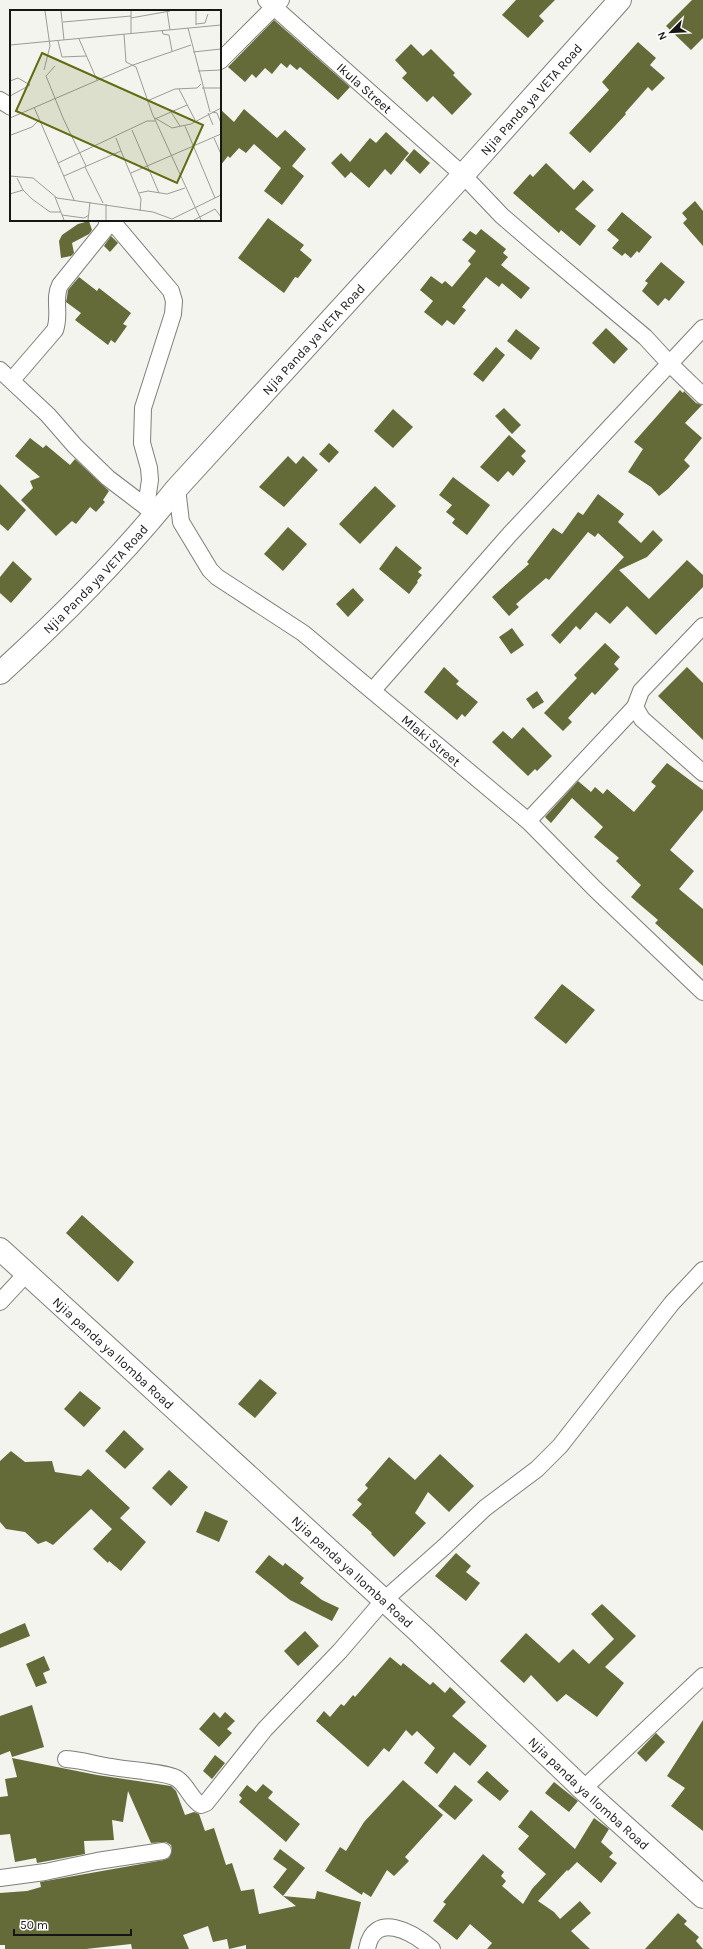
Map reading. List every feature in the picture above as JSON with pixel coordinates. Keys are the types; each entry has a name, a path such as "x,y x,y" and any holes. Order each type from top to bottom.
{"street":[{"name":"Njia Panda ya VETA Road","path":"2,667 61,614 151,510 177,488 464,175 620,0"},
{"name":"Ikula Street","path":"274,2 464,175 502,216 645,337 703,396"},
{"path":"221,60 274,2"},
{"path":"0,100 10,106"},
{"path":"108,221 106,228 56,292 58,322 55,330 6,375 48,415 75,446 108,478 151,510"},
{"path":"112,221 171,291 174,301 173,314 143,408 142,443 149,468 151,510"},
{"path":"373,690 510,534 703,328"},
{"name":"Mlaki Street","path":"177,488 181,522 210,570 224,583 254,603 283,618 303,633 528,821 595,889 703,992"},
{"path":"528,821 635,707 641,691 703,626"},
{"path":"635,707 642,720 703,773"},
{"name":"Njia panda ya Ilomba Road","path":"0,1249 133,1372 154,1388 383,1601 421,1634 583,1789 703,1897"},
{"path":"66,1759 87,1761 110,1767 171,1776 182,1783 195,1802 201,1805 206,1803 266,1729 340,1651 383,1601 444,1548 485,1508 537,1468 560,1446 672,1303 703,1270"},
{"path":"0,1302 26,1274"},
{"path":"583,1789 700,1683"},
{"path":"0,1878 45,1872 97,1861 163,1851"},
{"path":"367,1949 369,1939 376,1930 380,1927 386,1927 405,1931 423,1940 432,1949"}],"building":[{"path":"516,0 555,0 539,16 544,21 528,38 502,15"},
{"path":"692,0 703,0 703,38 691,50 666,26"},
{"path":"274,20 350,87 338,100 300,67 297,70 290,64 287,68 281,63 272,74 265,68 256,78 252,74 245,82 228,67"},
{"path":"638,42 656,58 650,65 665,78 652,91 648,87 625,113 626,114 590,153 569,133 609,90 602,82"},
{"path":"411,44 423,56 431,49 455,73 453,75 472,94 452,115 433,96 427,102 402,78 407,73 395,60"},
{"path":"244,109 277,138 285,130 306,149 292,166 304,176 282,205 264,191 281,168 254,144 246,153 239,148 230,158 228,156 221,165 221,110 234,122"},
{"path":"386,132 409,153 391,175 385,169 369,188 351,172 345,178 331,163 341,153 350,162 370,138 376,143"},
{"path":"414,149 430,163 420,174 405,160"},
{"path":"546,163 574,190 583,180 594,190 575,209 596,226 580,246 561,230 559,233 513,193 530,174 533,177"},
{"path":"695,201 703,211 703,246 683,223 687,219 682,213"},
{"path":"622,212 652,237 639,253 637,251 631,258 625,253 622,256 612,248 619,240 607,230"},
{"path":"268,218 304,245 300,250 312,260 298,278 295,277 284,293 238,258"},
{"path":"89,221 92,230 89,234 72,243 74,253 71,256 61,258 59,241 62,235 78,224"},
{"path":"481,229 506,249 503,253 508,257 501,265 530,288 521,299 502,283 499,287 486,277 462,307 466,310 454,325 447,320 442,326 424,312 433,301 420,290 431,276 442,284 445,281 452,287 471,264 468,261 476,251 462,240 470,231 476,235"},
{"path":"111,236 118,243 110,252 104,246"},
{"path":"661,262 685,282 669,301 665,298 658,306 642,291 648,283 645,281"},
{"path":"79,277 97,291 99,288 131,313 123,324 127,326 115,343 111,340 108,345 75,320 81,313 66,302 68,290"},
{"path":"606,328 628,349 614,364 592,343"},
{"path":"516,329 540,348 531,360 507,341"},
{"path":"496,347 505,355 483,382 473,374"},
{"path":"680,390 683,393 684,391 696,403 702,405 685,423 702,438 684,460 690,466 668,489 659,496 651,487 628,472 643,449 634,442"},
{"path":"504,408 521,425 512,434 495,416"},
{"path":"393,409 413,427 393,448 374,431"},
{"path":"509,435 526,451 521,456 526,461 513,476 508,471 498,482 480,467"},
{"path":"30,438 43,448 46,445 70,465 75,459 109,491 103,500 105,502 96,512 90,507 76,524 72,521 56,536 21,500 33,488 30,481 40,477 15,456"},
{"path":"329,443 339,452 329,463 319,454"},
{"path":"288,456 296,464 303,456 318,470 284,507 259,487"},
{"path":"453,477 490,505 467,535 452,523 455,519 446,512 452,505 439,495"},
{"path":"0,484 26,510 8,531 0,524"},
{"path":"375,486 396,506 360,544 339,524"},
{"path":"598,494 624,514 618,522 641,543 653,530 663,540 647,557 619,570 649,599 687,560 703,575 703,587 656,635 627,606 610,624 596,612 580,630 576,626 560,644 551,635 624,557 598,533 595,537 588,532 549,580 546,578 516,604 519,607 509,616 492,597 529,564 527,562 553,528 562,534 578,512 583,515"},
{"path":"288,527 307,544 283,571 264,554"},
{"path":"396,546 422,568 418,572 422,575 409,594 379,569"},
{"path":"13,561 32,579 11,603 0,593 0,577"},
{"path":"353,588 364,600 348,617 336,604"},
{"path":"512,628 524,645 511,654 499,637"},
{"path":"605,643 620,657 614,664 619,669 595,695 592,692 568,718 572,722 563,731 544,713 577,678 574,675"},
{"path":"444,667 459,681 456,684 478,702 465,717 462,714 457,720 424,692"},
{"path":"687,667 703,683 703,740 658,696"},
{"path":"537,691 544,702 533,709 526,699"},
{"path":"523,727 552,756 537,771 535,769 528,776 492,742 503,731 512,739"},
{"path":"667,763 703,790 703,810 670,850 694,871 679,889 703,909 703,966 655,923 658,920 631,897 641,885 616,861 619,858 594,837 603,827 572,798 551,823 545,817 578,781 591,792 595,787 603,794 607,789 634,812 656,786 651,782"},
{"path":"562,984 595,1010 566,1044 534,1018"},
{"path":"82,1215 134,1262 118,1282 66,1233"},
{"path":"260,1379 277,1393 255,1418 238,1404"},
{"path":"80,1391 101,1408 84,1427 64,1409"},
{"path":"124,1430 144,1449 125,1469 105,1451"},
{"path":"11,1451 25,1462 52,1461 55,1472 81,1476 88,1469 130,1508 120,1518 146,1542 121,1571 109,1561 108,1563 93,1549 112,1529 91,1509 53,1545 46,1541 38,1544 25,1532 6,1529 0,1522 0,1461"},
{"path":"440,1454 474,1486 449,1512 428,1492 415,1513 426,1523 394,1557 371,1534 372,1533 352,1515 362,1504 357,1500 368,1488 365,1485 389,1457 415,1480"},
{"path":"169,1470 188,1487 171,1506 152,1488"},
{"path":"205,1511 228,1521 219,1542 196,1532"},
{"path":"456,1553 471,1566 466,1572 480,1583 466,1601 435,1576"},
{"path":"269,1555 283,1566 285,1563 304,1578 300,1583 322,1600 339,1608 332,1621 290,1600 255,1572"},
{"path":"602,1604 636,1636 605,1667 624,1683 597,1717 566,1694 557,1702 531,1675 524,1683 500,1661 526,1633 559,1663 573,1649 589,1664 614,1639 591,1614"},
{"path":"25,1623 30,1636 0,1648 0,1634"},
{"path":"305,1631 319,1646 298,1666 284,1651"},
{"path":"44,1656 50,1670 43,1673 47,1683 36,1687 26,1664"},
{"path":"390,1657 401,1666 403,1663 430,1685 433,1682 445,1693 450,1687 466,1702 452,1716 487,1746 470,1766 454,1752 437,1774 424,1763 435,1748 417,1731 412,1736 406,1730 389,1752 384,1748 368,1767 316,1721 324,1711 330,1717 341,1704 344,1706 353,1695 355,1697"},
{"path":"32,1705 44,1747 12,1757 10,1751 0,1755 0,1716"},
{"path":"214,1712 220,1718 225,1712 235,1721 227,1729 232,1733 219,1747 199,1729"},
{"path":"703,1720 703,1831 671,1806 685,1788 667,1776"},
{"path":"656,1733 665,1742 646,1762 637,1753"},
{"path":"215,1755 225,1763 212,1779 203,1771"},
{"path":"12,1758 97,1775 171,1786 176,1791 185,1815 194,1812 199,1814 205,1831 214,1828 226,1865 232,1863 241,1891 254,1889 259,1914 296,1906 283,1896 315,1899 317,1891 361,1902 350,1949 246,1949 246,1945 229,1949 227,1939 213,1942 208,1926 183,1935 189,1949 132,1949 131,1944 86,1949 5,1949 5,1945 0,1945 0,1893 27,1891 41,1887 40,1882 164,1860 169,1858 172,1850 171,1845 166,1842 151,1843 128,1791 123,1822 112,1820 114,1840 84,1841 85,1854 37,1863 36,1858 15,1862 10,1834 0,1835 0,1797 8,1796 5,1779 17,1777"},
{"path":"487,1771 509,1791 500,1801 477,1782"},
{"path":"403,1780 443,1815 405,1857 409,1861 394,1876 387,1870 371,1897 363,1892 362,1895 325,1871 340,1847 346,1851 364,1822"},
{"path":"554,1782 578,1801 569,1812 545,1793"},
{"path":"263,1784 273,1792 268,1798 300,1824 286,1842 239,1802 242,1798 239,1795 247,1785 256,1792"},
{"path":"455,1785 473,1800 455,1820 438,1806"},
{"path":"531,1810 575,1849 594,1818 609,1829 601,1842 613,1853 609,1857 617,1863 601,1883 577,1862 568,1871 567,1870 538,1901 554,1912 560,1919 580,1901 591,1913 571,1931 590,1949 487,1949 492,1943 470,1924 457,1940 433,1921 446,1904 443,1902 483,1854 504,1872 501,1876 506,1881 502,1886 523,1904 532,1889 546,1874 518,1849 529,1836 518,1827"},
{"path":"280,1849 305,1868 283,1896 273,1887 287,1869 273,1859"},
{"path":"678,1913 687,1921 684,1924 699,1937 696,1941 703,1949 645,1949"}]}
